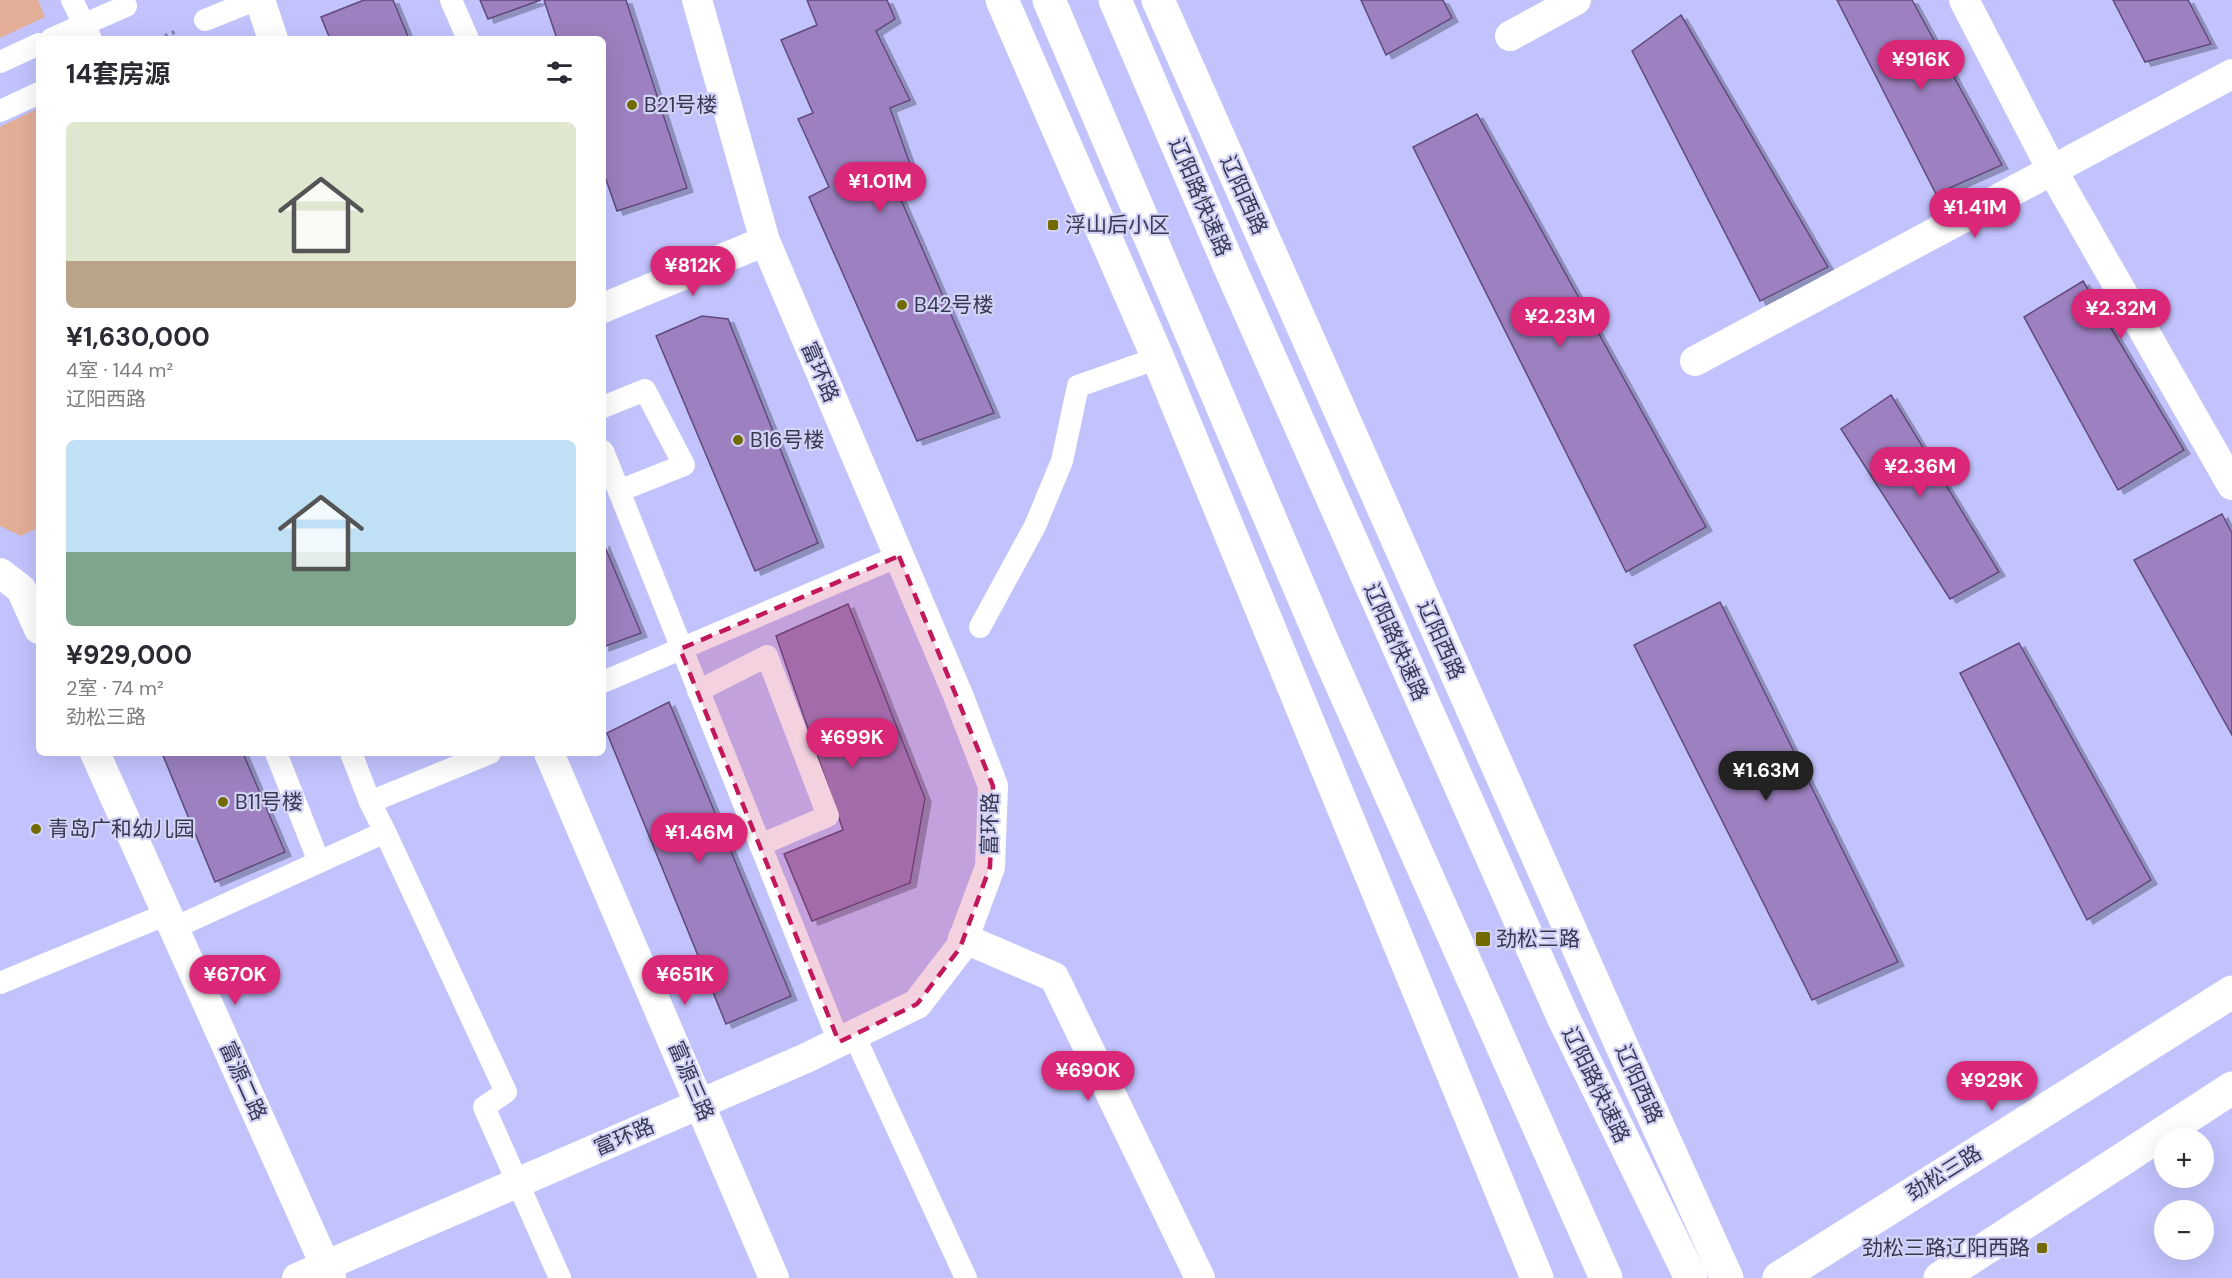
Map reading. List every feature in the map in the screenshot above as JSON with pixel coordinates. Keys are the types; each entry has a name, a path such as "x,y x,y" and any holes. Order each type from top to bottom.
{"main road":[{"path":"1002,0 1158,358 1537,1278"},
{"path":"1049,0 1324,645 1606,1278"},
{"name":"辽阳路快速路","path":"1115,0 1236,281 1563,1017 1691,1278"},
{"name":"辽阳西路","path":"1158,0 1727,1278"},
{"name":"劲松三路","path":"1779,1278 2232,992"},
{"path":"1940,1278 2232,1088"}],"street":[{"path":"72,0 87,32"},
{"path":"205,20 257,0 272,36"},
{"path":"451,0 467,36"},
{"name":"富环路","path":"297,1278 328,1272 519,1182 847,1039 917,1004 960,948 990,867 993,786 899,556 765,241 697,0"},
{"path":"1510,36 1576,0"},
{"path":"1964,0 2052,170 2232,485"},
{"path":"66,36 87,32 126,6"},
{"path":"0,62 36,46"},
{"path":"1695,361 2232,74"},
{"path":"0,111 36,94"},
{"path":"606,307 765,241"},
{"path":"980,627 1035,525 1058,471 1078,386 1158,358"},
{"path":"606,406 645,390 684,465 619,491"},
{"path":"606,458 760,845 847,1039 966,1278"},
{"path":"606,681 899,556"},
{"path":"20,579 36,620"},
{"path":"698,691 767,656 828,816 760,845"},
{"name":"富源二路","path":"96,756 328,1272"},
{"path":"281,756 320,862"},
{"path":"352,756 370,802 506,1092 484,1107 560,1278"},
{"path":"370,802 483,756"},
{"name":"富源三路","path":"550,756 774,1278"},
{"path":"0,983 170,921 320,862 385,832"},
{"path":"963,938 1054,977 1200,1278"}],"highlighted area":[{"path":"899,556 993,786 990,867 960,948 917,1004 839,1042 680,649"}],"shaded area":[{"path":"0,0 38,0 45,17 0,38"},
{"path":"36,109 36,528 21,536 0,526 0,127"}],"building":[{"path":"364,0 393,0 408,36 329,36 321,17"},
{"path":"480,0 541,0 488,19"},
{"name":"B21号楼","path":"544,0 626,0 687,188 617,211 606,180 606,36 556,36"},
{"name":"B42号楼","path":"807,0 887,0 895,19 876,31 910,100 890,108 915,178 895,186 994,413 917,441 809,197 829,187 798,119 813,113 781,40 817,25"},
{"path":"1361,0 1443,0 1452,18 1386,55"},
{"path":"1837,0 1912,0 2002,165 1936,194"},
{"path":"2113,0 2188,0 2211,44 2145,62"},
{"path":"1681,15 1828,267 1760,301 1632,51"},
{"path":"1477,114 1706,527 1626,572 1413,147"},
{"path":"2083,281 2184,450 2118,490 2024,317"},
{"name":"B16号楼","path":"702,316 728,319 818,543 755,571 656,336"},
{"path":"1891,395 1999,572 1950,599 1841,429"},
{"path":"2222,514 2232,533 2232,735 2134,560"},
{"path":"606,549 641,633 606,646"},
{"path":"1720,602 1898,962 1812,1000 1634,645"},
{"path":"848,604 925,798 910,883 812,921 784,854 843,830 776,636"},
{"path":"2019,643 2151,880 2087,920 1960,673"},
{"path":"669,702 791,996 726,1024 607,733"},
{"name":"B11号楼","path":"163,756 244,756 285,852 215,882"}],"place":[{"name":"B21号楼","path":"632,105"},
{"name":"浮山后小区","path":"1053,225"},
{"name":"B42号楼","path":"902,305"},
{"name":"B16号楼","path":"738,440"},
{"name":"B11号楼","path":"223,802"},
{"name":"青岛广和幼儿园","path":"36,829"},
{"name":"劲松三路","path":"1483,939"},
{"name":"劲松三路辽阳西路","path":"2042,1248"}]}
